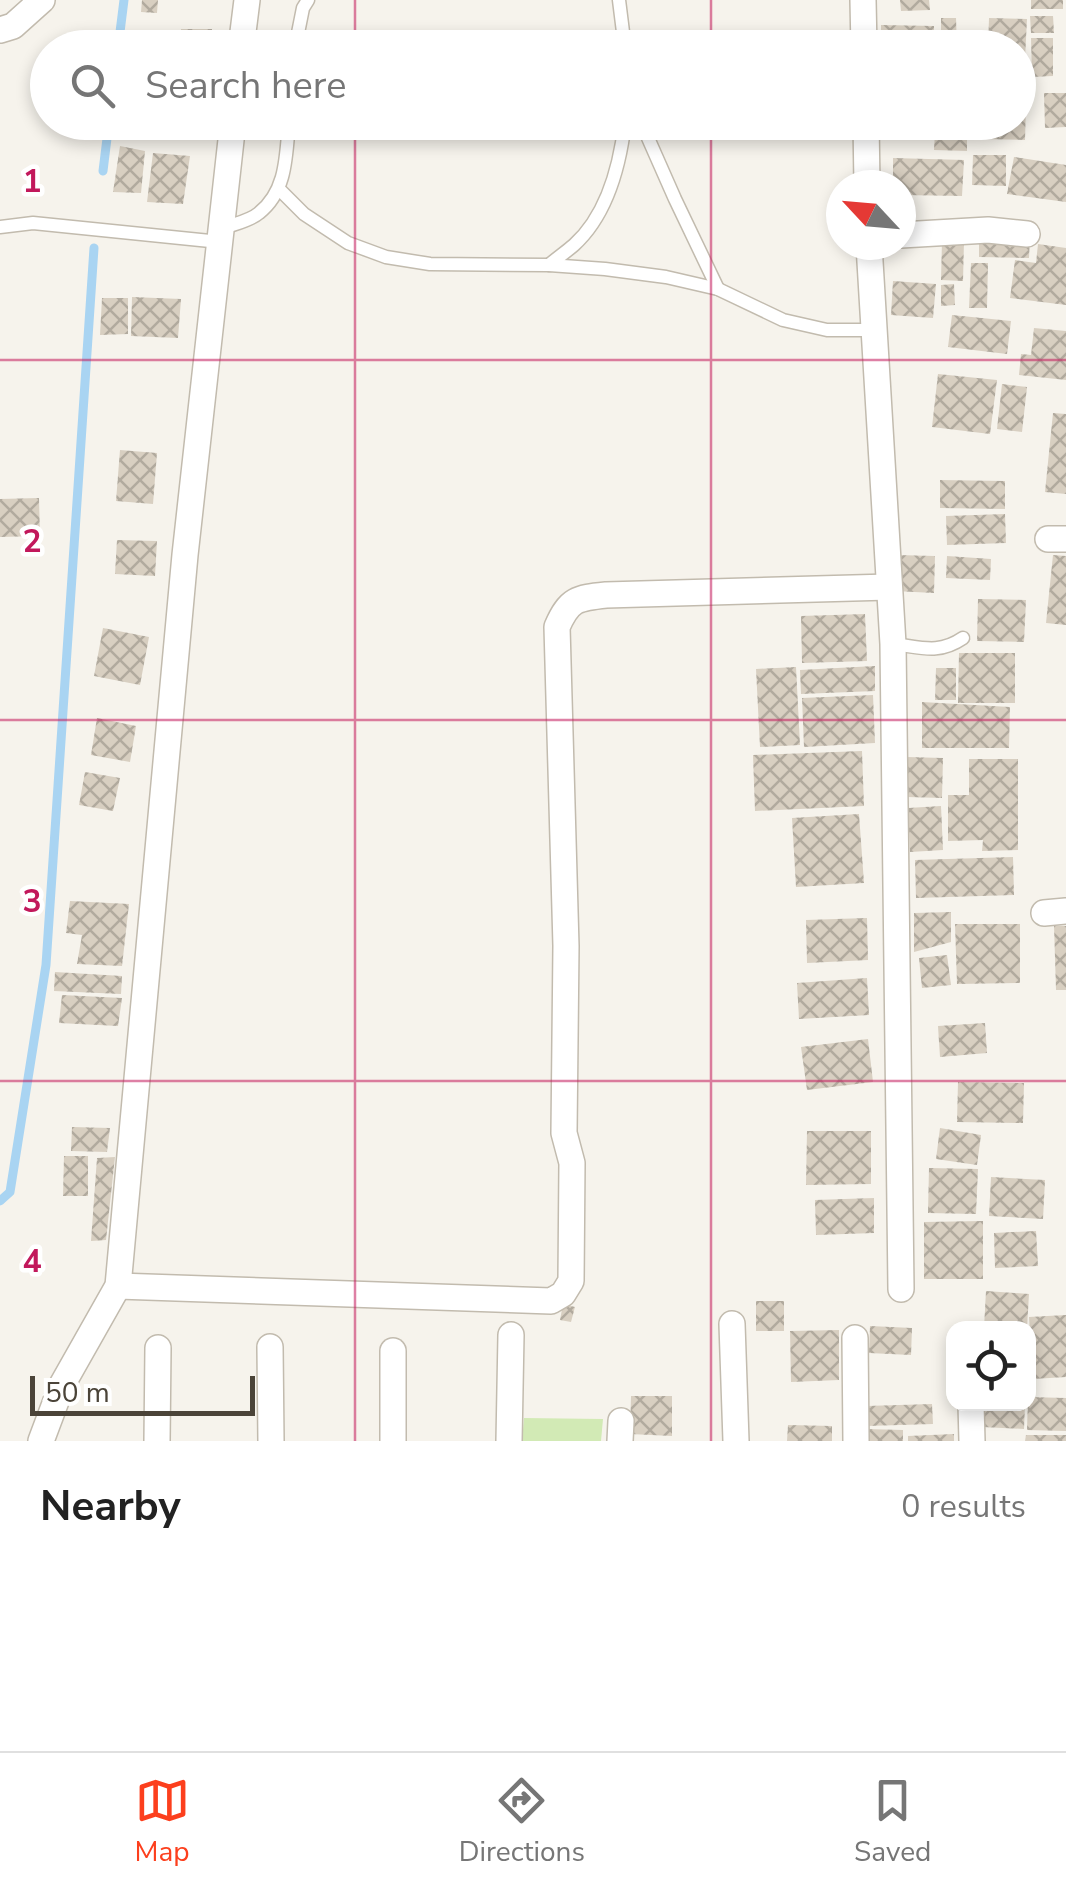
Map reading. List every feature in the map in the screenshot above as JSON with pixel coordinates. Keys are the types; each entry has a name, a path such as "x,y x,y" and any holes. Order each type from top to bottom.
{"street":[{"path":"0,30 13,26 42,0"},
{"path":"244,30 247,0"},
{"path":"863,0 864,30"},
{"path":"41,1441 62,1386 118,1286 184,555 234,140"},
{"path":"866,140 867,170"},
{"path":"916,235 988,230 1027,234"},
{"path":"870,260 893,644 901,1288"},
{"path":"118,1286 551,1301 563,1294 570,1281 572,1163 564,1133 566,946 557,626 566,607 580,598 889,587"},
{"path":"732,1324 736,1441"},
{"path":"510,1441 511,1334"},
{"path":"855,1338 856,1441"},
{"path":"270,1347 270,1441"},
{"path":"156,1441 158,1348"},
{"path":"392,1441 393,1350"},
{"path":"971,1411 972,1441"}],"lane":[{"path":"299,30 308,0"},
{"path":"619,0 623,30"},
{"path":"0,227 33,223 220,235 258,215 280,190 288,140"},
{"path":"549,265 576,244 596,218 610,190 623,140"},
{"path":"649,140 718,289"},
{"path":"280,190 304,214 348,244 386,257 430,264 605,268 666,277 718,289 783,320 827,330 874,330"},
{"path":"893,644 938,650 963,638"}],"green space":[{"path":"524,1418 603,1419 601,1441 522,1441"}],"building":[{"path":"142,0 158,0 157,13 141,12"},
{"path":"900,0 929,0 930,10 901,11"},
{"path":"1031,0 1063,0 1063,9 1031,9"},
{"path":"1030,16 1053,16 1054,33 1031,30"},
{"path":"941,18 956,18 956,30 941,30"},
{"path":"989,18 1027,19 1026,30 989,30"},
{"path":"881,25 934,26 934,30 881,30"},
{"path":"1036,38 1053,38 1053,76 1036,77"},
{"path":"1044,93 1066,93 1066,127 1045,128"},
{"path":"935,140 967,140 967,151 934,150"},
{"path":"120,146 145,151 141,193 113,192"},
{"path":"153,153 190,156 183,204 147,202"},
{"path":"973,155 1006,155 1006,186 972,185"},
{"path":"1014,157 1066,165 1066,202 1007,194"},
{"path":"893,158 964,160 962,196 916,195 916,170 893,170"},
{"path":"979,236 1030,238 1029,258 979,257"},
{"path":"942,241 964,241 963,281 941,280"},
{"path":"1038,244 1066,248 1066,305 1010,298 1015,260 1036,263"},
{"path":"971,263 988,263 987,308 969,308"},
{"path":"893,281 936,284 933,318 891,315"},
{"path":"954,284 955,305 941,306 941,285"},
{"path":"132,297 181,299 178,338 131,336"},
{"path":"102,298 128,298 128,334 100,335"},
{"path":"952,315 1011,321 1007,354 948,347"},
{"path":"1034,328 1066,331 1066,380 1019,375 1021,354 1031,355"},
{"path":"938,374 997,380 990,434 932,427"},
{"path":"1002,384 1027,387 1022,432 997,429"},
{"path":"1053,413 1066,414 1066,494 1045,492"},
{"path":"120,450 157,453 153,504 116,501"},
{"path":"940,480 1005,481 1005,509 940,508"},
{"path":"39,498 40,536 0,537 0,499"},
{"path":"1005,514 1006,543 947,545 946,516"},
{"path":"117,540 157,541 155,576 115,574"},
{"path":"897,555 935,556 934,593 895,591"},
{"path":"1053,555 1066,556 1066,625 1046,623"},
{"path":"947,556 991,559 990,580 946,578"},
{"path":"978,599 1026,600 1024,642 977,641"},
{"path":"865,614 867,661 802,663 801,616"},
{"path":"103,628 149,637 140,685 94,676"},
{"path":"959,653 1015,653 1015,703 958,703"},
{"path":"875,666 875,691 801,694 800,670"},
{"path":"796,667 800,745 760,747 756,669"},
{"path":"936,668 956,668 956,700 935,700"},
{"path":"873,695 875,743 804,747 802,698"},
{"path":"922,702 1010,707 1009,748 922,748"},
{"path":"97,718 136,726 130,762 91,755"},
{"path":"862,751 864,806 755,811 753,755"},
{"path":"907,757 943,758 942,798 907,797"},
{"path":"969,759 1018,759 1018,850 982,851 983,840 948,841 948,795 969,795"},
{"path":"85,772 120,778 113,811 79,805"},
{"path":"941,806 943,850 910,852 908,808"},
{"path":"859,814 864,883 796,887 792,818"},
{"path":"1013,857 1014,895 916,898 915,860"},
{"path":"70,901 129,904 122,966 77,964 82,935 66,933"},
{"path":"951,912 951,942 914,952 914,913"},
{"path":"867,918 868,960 807,963 806,920"},
{"path":"955,924 1020,924 1020,983 957,984"},
{"path":"1054,926 1066,926 1066,990 1056,990"},
{"path":"947,955 951,985 922,988 919,958"},
{"path":"55,972 122,976 121,994 54,991"},
{"path":"867,978 869,1015 799,1019 797,983"},
{"path":"62,995 122,998 118,1026 59,1023"},
{"path":"985,1023 987,1053 940,1057 938,1026"},
{"path":"868,1039 873,1082 807,1090 801,1047"},
{"path":"958,1082 1024,1083 1023,1123 957,1122"},
{"path":"72,1127 110,1128 107,1152 71,1151"},
{"path":"940,1128 981,1135 977,1165 936,1159"},
{"path":"807,1131 871,1131 871,1184 806,1185"},
{"path":"64,1156 88,1156 88,1196 63,1196"},
{"path":"115,1157 106,1240 91,1241 97,1158"},
{"path":"929,1168 978,1169 976,1214 928,1213"},
{"path":"991,1177 1045,1180 1043,1219 989,1216"},
{"path":"874,1198 874,1233 816,1235 815,1200"},
{"path":"983,1221 983,1279 924,1279 924,1222"},
{"path":"1036,1231 1038,1266 995,1268 994,1233"},
{"path":"986,1291 1029,1294 1027,1321 984,1321"},
{"path":"756,1301 784,1301 784,1331 756,1331"},
{"path":"563,1304 575,1307 571,1322 560,1320"},
{"path":"1066,1315 1066,1377 1036,1379 1036,1321 1029,1321 1029,1317"},
{"path":"870,1326 912,1328 911,1355 869,1353"},
{"path":"839,1330 839,1380 791,1382 790,1331"},
{"path":"631,1396 672,1396 672,1436 630,1434"},
{"path":"1036,1397 1066,1398 1066,1431 1027,1430 1028,1411 1036,1411"},
{"path":"932,1404 933,1424 867,1426 866,1406"},
{"path":"983,1411 1025,1411 1024,1429 982,1427"},
{"path":"788,1425 832,1426 832,1441 787,1441"},
{"path":"865,1429 903,1430 903,1441 864,1441"},
{"path":"954,1434 954,1441 908,1441 908,1436"},
{"path":"1026,1435 1066,1435 1066,1441 1025,1441"}],"waterway":[{"path":"120,30 124,0"},
{"path":"103,171 107,140"},
{"path":"0,1201 10,1192 46,965 94,248"}]}
